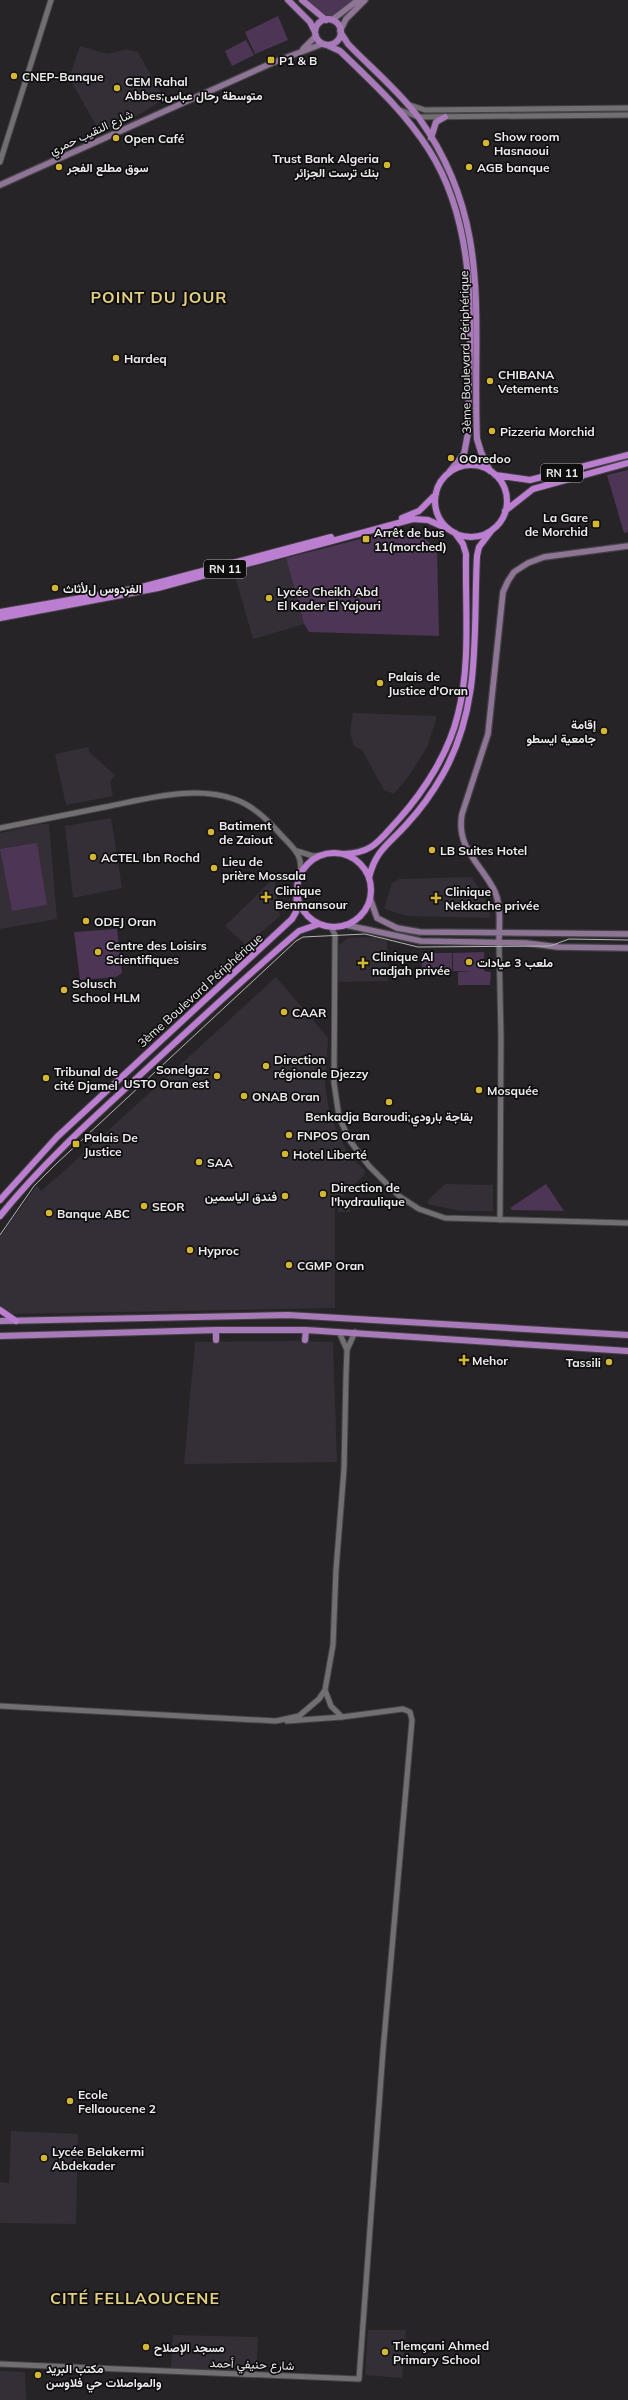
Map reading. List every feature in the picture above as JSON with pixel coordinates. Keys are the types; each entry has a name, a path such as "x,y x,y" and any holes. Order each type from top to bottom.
{"highway":[{"name":"RN 11","path":"493,473 512,479 530,480 628,455"},
{"name":"RN 11","path":"505,511 533,489 628,463"},
{"path":"455,533 463,544 466,554 464,668 458,715 433,774 408,809 366,851 323,855 306,866 300,877 297,890 301,906 305,914 319,924 331,927 346,925 359,918 370,898 369,878 375,858 407,825 434,789 452,757 463,730 471,698 474,669 477,556 479,546 500,522 505,511 506,494 502,483 493,473 470,465 450,471 441,481 436,494 437,514 448,529 455,533 476,536 492,530"},
{"name":"RN 11","path":"0,612 138,588 401,518 419,510 436,494"},
{"name":"RN 11","path":"0,618 158,588 413,519 428,520 448,529"},
{"path":"343,854 356,861 369,878"},
{"name":"3ème Boulevard Périphérique","path":"0,1200 58,1136 292,919 296,912 297,890"},
{"name":"3ème Boulevard Périphérique","path":"0,1216 35,1176 108,1104 293,936 304,928 319,924"},
{"path":"0,1222 35,1176"},
{"path":"0,1310 16,1321"}],"main road":[{"path":"288,0 310,22 316,34 325,44 336,42 346,19 365,0"},
{"path":"302,0 329,20 337,23 340,32"},
{"path":"316,34 318,24 329,20 358,0"},
{"name":"3ème Boulevard Périphérique","path":"340,32 348,44 418,118 454,178 463,204 472,241 478,306 477,439 481,452 493,473"},
{"name":"شارع النقيب حمري","path":"301,50 316,34"},
{"name":"شارع النقيب حمري","path":"0,185 301,50 325,44"},
{"name":"3ème Boulevard Périphérique","path":"325,44 340,51 397,108 430,151 451,193 460,225 466,268 468,297 468,433 464,454 450,471"},
{"path":"431,138 436,122 446,117"},
{"path":"499,943 497,898 494,888 466,849 460,828 462,814 490,723 503,592 514,572 528,562 559,554 628,546"},
{"path":"370,898 376,918 397,928 420,932 628,934"},
{"path":"346,925 420,941 628,948"},
{"path":"0,1321 288,1315 628,1336"},
{"path":"216,1330 216,1340"},
{"path":"0,1336 216,1330 306,1330 628,1351"},
{"path":"305,1340 306,1330"},
{"path":"12,1335 13,1342"}],"street":[{"path":"0,162 52,0"},
{"path":"404,102 414,108 425,110 628,108"},
{"path":"397,108 418,118 628,115"},
{"path":"0,828 149,798 184,793 208,793 234,799 249,806 266,818 296,851 302,860 300,877"},
{"path":"296,851 308,855 323,855"},
{"path":"331,927 335,935 335,1101 339,1117 350,1141 369,1166 400,1196 419,1209 436,1216 450,1219 628,1223"},
{"path":"499,943 501,1037 500,1220"},
{"path":"339,1332 347,1350"},
{"path":"342,1717 331,1706 325,1690 333,1645 336,1608 336,1570 344,1469 347,1350 355,1332"},
{"path":"287,1721 305,1713 325,1690"},
{"path":"0,1706 287,1721 342,1717"},
{"name":"شارع حنيفي أحمد","path":"0,2364 359,2379 383,2051 412,1720 410,1712 403,1709 342,1717"}],"shaded area":[{"path":"307,0 357,0 326,20"},
{"path":"278,16 288,40 255,54 245,32"},
{"path":"246,40 254,55 232,66 225,51"},
{"name":"CEM Rahal Abbes;متوسطة رحال عباس","path":"80,46 108,54 126,49 138,52 164,99 142,113 100,132 69,78"},
{"path":"628,470 628,532 624,533 607,475"},
{"path":"403,528 405,536 422,537 437,548 439,636 309,632 304,624 286,558"},
{"name":"Lycée Cheikh Abd El Kader El Yajouri","path":"286,558 304,624 253,639 234,572"},
{"path":"353,713 437,716 428,745 411,773 394,794 384,790 362,750 354,746 350,733"},
{"path":"88,747 90,753 115,775 110,782 113,796 66,805 55,754"},
{"name":"ACTEL Ibn Rochd","path":"111,818 122,888 73,898 65,826"},
{"path":"40,824 49,824 57,919 0,929 0,833"},
{"path":"37,843 47,905 12,911 0,849"},
{"name":"Clinique Nekkache privée","path":"472,877 488,903 490,918 407,916 384,909 392,883 399,879"},
{"name":"Clinique Benmansour","path":"274,878 280,916 246,945 225,926"},
{"name":"Centre des Loisirs Scientifiques","path":"117,929 122,973 116,977 80,980 74,932"},
{"name":"Clinique Al nadjah privée","path":"374,937 387,941 388,981 339,982 339,945 348,938"},
{"path":"484,952 484,971 491,972 490,985 458,985 458,972 472,971 453,971 453,953"},
{"path":"422,953 452,953 452,971 422,971"},
{"path":"276,977 328,1038 325,1085 330,1116 349,1156 365,1170 364,1175 335,1204 335,1308 9,1314 0,1307 0,1237 37,1185 41,1191 63,1172"},
{"path":"445,1184 493,1185 493,1211 460,1211 428,1204 428,1200"},
{"path":"546,1184 564,1211 512,1210 510,1208"},
{"path":"344,1198 350,1203 350,1212 338,1212 338,1202"},
{"path":"195,1342 333,1342 337,1462 184,1464"},
{"name":"Lycée Belakermi Abdekader","path":"11,2131 78,2134 76,2224 0,2223 0,2182 9,2183"},
{"name":"Tlemçani Ahmed Primary School","path":"368,2330 406,2330 402,2378 365,2375"},
{"path":"173,2335 258,2337 256,2374 171,2369"},
{"path":"0,2371 25,2372 26,2400 0,2400"}],"tram line":[{"path":"0,1235 34,1186 56,1164 296,941 303,937 365,934 418,947 550,946 569,939 628,940"}],"place":[{"name":"P1 & B","path":"271,60"},
{"name":"CNEP-Banque","path":"14,76"},
{"name":"CEM Rahal Abbes;متوسطة رحال عباس","path":"117,88"},
{"name":"Open Café","path":"116,138"},
{"name":"Show room Hasnaoui","path":"486,143"},
{"name":"Trust Bank Algeria بنك ترست الجزائر","path":"387,165"},
{"name":"سوق مطلع الفجر","path":"59,167"},
{"name":"AGB banque","path":"469,167"},
{"name":"Hardeq","path":"116,358"},
{"name":"CHIBANA Vetements","path":"490,381"},
{"name":"Pizzeria Morchid","path":"492,431"},
{"name":"OOredoo","path":"451,458"},
{"name":"La Gare de Morchid","path":"596,524"},
{"name":"Arrêt de bus 11(morched)","path":"366,539"},
{"name":"الفردوس لﻷثاث","path":"55,588"},
{"name":"Lycée Cheikh Abd El Kader El Yajouri","path":"269,598"},
{"name":"Palais de Justice d'Oran","path":"380,683"},
{"name":"إقامة جامعية ايسطو","path":"604,731"},
{"name":"Batiment de Zaiout","path":"211,832"},
{"name":"LB Suites Hotel","path":"432,850"},
{"name":"ACTEL Ibn Rochd","path":"93,857"},
{"name":"Lieu de prière Mossala","path":"214,868"},
{"name":"Clinique Benmansour","path":"266,897"},
{"name":"Clinique Nekkache privée","path":"436,898"},
{"name":"ODEJ Oran","path":"86,921"},
{"name":"Centre des Loisirs Scientifiques","path":"98,952"},
{"name":"ملعب 3 عيادات","path":"469,962"},
{"name":"Clinique Al nadjah privée","path":"363,963"},
{"name":"Solusch School HLM","path":"64,990"},
{"name":"CAAR","path":"284,1012"},
{"name":"Direction régionale Djezzy","path":"266,1066"},
{"name":"Sonelgaz USTO Oran est","path":"217,1076"},
{"name":"Tribunal de cité Djamel","path":"46,1078"},
{"name":"Mosquée","path":"479,1090"},
{"name":"ONAB Oran","path":"244,1096"},
{"name":"Benkadja Baroudi;بقاجة بارودي","path":"389,1102"},
{"name":"FNPOS Oran","path":"289,1135"},
{"name":"Palais De Justice","path":"76,1144"},
{"name":"Hotel Liberté","path":"285,1154"},
{"name":"SAA","path":"199,1162"},
{"name":"Direction de l'hydraulique","path":"323,1194"},
{"name":"فندق الياسمين","path":"285,1196"},
{"name":"SEOR","path":"144,1206"},
{"name":"Banque ABC","path":"49,1213"},
{"name":"Hyproc","path":"190,1250"},
{"name":"CGMP Oran","path":"289,1265"},
{"name":"Mehor","path":"464,1360"},
{"name":"Tassili","path":"609,1362"},
{"name":"Ecole Fellaoucene 2","path":"70,2101"},
{"name":"Lycée Belakermi Abdekader","path":"44,2158"},
{"name":"مسجد اﻹصلاح","path":"146,2347"},
{"name":"Tlemçani Ahmed Primary School","path":"385,2352"},
{"name":"مكتب البريد والمواصلات حي فلاوسن","path":"38,2375"}],"district":[{"name":"POINT DU JOUR","path":"159,297"},
{"name":"CITÉ FELLAOUCENE","path":"135,2298"}]}
